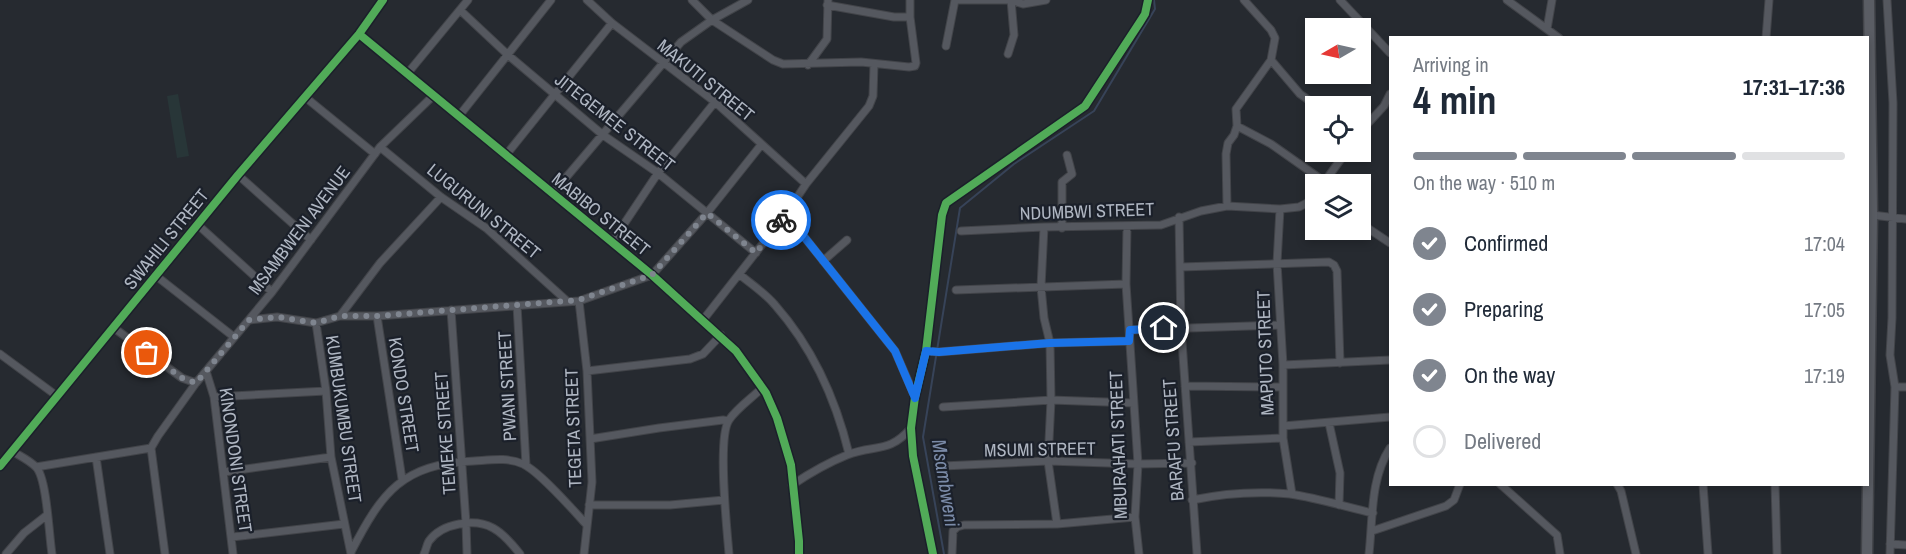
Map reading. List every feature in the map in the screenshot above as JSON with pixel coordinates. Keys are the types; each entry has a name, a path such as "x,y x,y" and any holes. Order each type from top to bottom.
{"main road":[{"path":"1869,0 1870,196 1873,216 1869,369"},
{"path":"1867,486 1867,554"}],"street":[{"name":"SWAHILI STREET","path":"0,466 238,175 359,34 383,0"},
{"path":"407,74 468,0"},
{"path":"459,116 551,0"},
{"name":"MAKUTI STREET","path":"587,0 662,64 715,102 806,183"},
{"path":"692,0 712,20 773,60 783,64 861,62 915,66 910,0"},
{"path":"552,194 681,42 712,20 748,0"},
{"path":"946,46 957,0 1011,0 1023,4 1046,0"},
{"path":"1008,54 1014,35 1011,0"},
{"path":"933,554 913,456 912,428 915,398 932,351 942,214 946,203 1085,106 1145,14 1148,0"},
{"path":"1227,206 1226,154 1237,126 1236,109 1271,60 1275,38 1271,30 1244,0"},
{"path":"1340,0 1389,52"},
{"path":"1507,0 1556,36"},
{"path":"1547,29 1552,0"},
{"path":"1766,36 1769,0"},
{"path":"1887,0 1893,103 1890,355 1895,387 1890,554"},
{"path":"808,64 827,39 828,3 894,17 910,17"},
{"name":"JITEGEMEE STREET","path":"460,10 508,55 603,135 658,173 756,253"},
{"path":"506,155 612,23"},
{"name":"MABIBO STREET","path":"359,34 652,275 721,335 736,351 762,388 777,418 791,465 799,541 798,554"},
{"path":"1271,60 1305,98"},
{"path":"704,320 786,214 806,183 839,146 869,106 873,96 874,64"},
{"name":"MSAMBWENI AVENUE","path":"151,448 196,383 272,292 380,147 434,96"},
{"path":"1371,120 1384,106 1389,96"},
{"path":"305,97 375,154"},
{"path":"612,242 658,173 715,102"},
{"path":"1237,126 1271,144 1312,174"},
{"path":"249,320 278,317 316,323 340,316 377,316 579,300 652,275 707,213 761,145"},
{"name":"LUGURUNI STREET","path":"380,147 441,197 486,228 567,301"},
{"path":"1062,228 1062,182 1072,174 1067,155"},
{"path":"238,175 311,240"},
{"path":"340,316 380,263 441,197"},
{"name":"NDUMBWI STREET","path":"961,231 1161,225 1179,217 1227,206 1280,209 1305,204"},
{"name":"MAPUTO STREET","path":"1280,209 1277,263 1283,365 1283,438 1292,494"},
{"path":"786,214 895,351 915,398"},
{"path":"1873,216 1906,219"},
{"name":"BARAFU STREET","path":"1179,217 1181,327 1197,554"},
{"path":"198,225 272,292"},
{"path":"1044,227 1041,287 1044,318 1050,343 1051,400 1048,461 1057,524"},
{"name":"MBURAHATI STREET","path":"1127,227 1126,284 1138,464 1135,517 1139,554"},
{"path":"1371,230 1389,242"},
{"path":"823,261 847,240"},
{"path":"1181,267 1329,262 1334,265 1337,271 1340,363"},
{"path":"739,274 774,303 807,350 830,394 849,454"},
{"path":"155,275 234,337"},
{"path":"956,290 1126,284"},
{"name":"TEGETA STREET","path":"579,300 587,371 592,482 584,554"},
{"name":"PWANI STREET","path":"517,305 526,465"},
{"name":"TEMEKE STREET","path":"451,310 466,523 466,554"},
{"name":"KONDO STREET","path":"377,316 402,479"},
{"name":"KUMBUKUMBU STREET","path":"316,323 326,391 331,457 351,553"},
{"path":"1130,330 1279,325"},
{"path":"114,328 182,378 196,383"},
{"path":"587,371 690,359 704,354 721,335"},
{"path":"932,351 1050,343 1129,341"},
{"path":"0,354 57,396"},
{"path":"1283,365 1389,360"},
{"name":"KINONDONI STREET","path":"206,371 214,397 233,554"},
{"path":"1185,386 1282,387"},
{"path":"1895,387 1906,387"},
{"path":"729,554 724,500 724,447 728,421 762,388"},
{"path":"214,397 326,391"},
{"path":"943,407 1051,400 1134,403"},
{"path":"1283,426 1389,417"},
{"path":"590,440 658,428 728,421"},
{"path":"1329,423 1340,473 1339,505"},
{"path":"792,485 816,469 849,454 891,446 912,428"},
{"path":"1190,442 1283,438"},
{"path":"36,467 151,448 165,554"},
{"path":"1369,554 1377,474 1389,450"},
{"path":"12,451 36,467 43,481 52,554"},
{"path":"224,472 331,457"},
{"path":"96,458 110,554"},
{"path":"351,553 370,515 402,479 432,465 462,461 512,460 526,465 586,524"},
{"name":"MSUMI STREET","path":"943,466 1048,461 1192,463"},
{"path":"1372,531 1446,506 1454,500 1460,486"},
{"path":"1502,486 1557,535 1560,554"},
{"path":"1618,486 1622,491 1636,554"},
{"path":"1703,486 1708,554"},
{"path":"1775,486 1777,554"},
{"path":"1192,500 1250,492 1292,494 1373,513"},
{"path":"589,505 670,505 724,500"},
{"path":"6,554 24,533 47,515"},
{"path":"952,554 953,531 957,526 1057,524 1135,517"},
{"path":"424,554 429,541 443,529 466,523 477,523 493,528 507,538 520,554"},
{"path":"232,537 344,524"},
{"path":"1890,544 1906,545"}],"shaded area":[{"path":"178,94 189,156 177,158 167,96"}],"waterway":[{"name":"Msambweni","path":"944,554 923,437 960,208 1014,164 1094,111 1155,9 1154,0"}],"cycle path":[{"path":"0,466 238,175 359,34 383,0"},
{"path":"933,554 913,456 911,428 915,397 926,351 942,215 946,203 1085,106 1145,14 1148,0"},
{"path":"359,34 652,275 736,351 766,393 777,418 791,465 799,554"}],"way so far":[{"path":"147,353 182,378 196,383 249,320 278,317 316,323 340,316 377,316 579,300 652,275 707,213 756,253 781,220"}],"route":[{"path":"781,220 786,214 895,351 915,398 926,351 939,352 1050,343 1129,341 1130,330 1164,328"}]}
